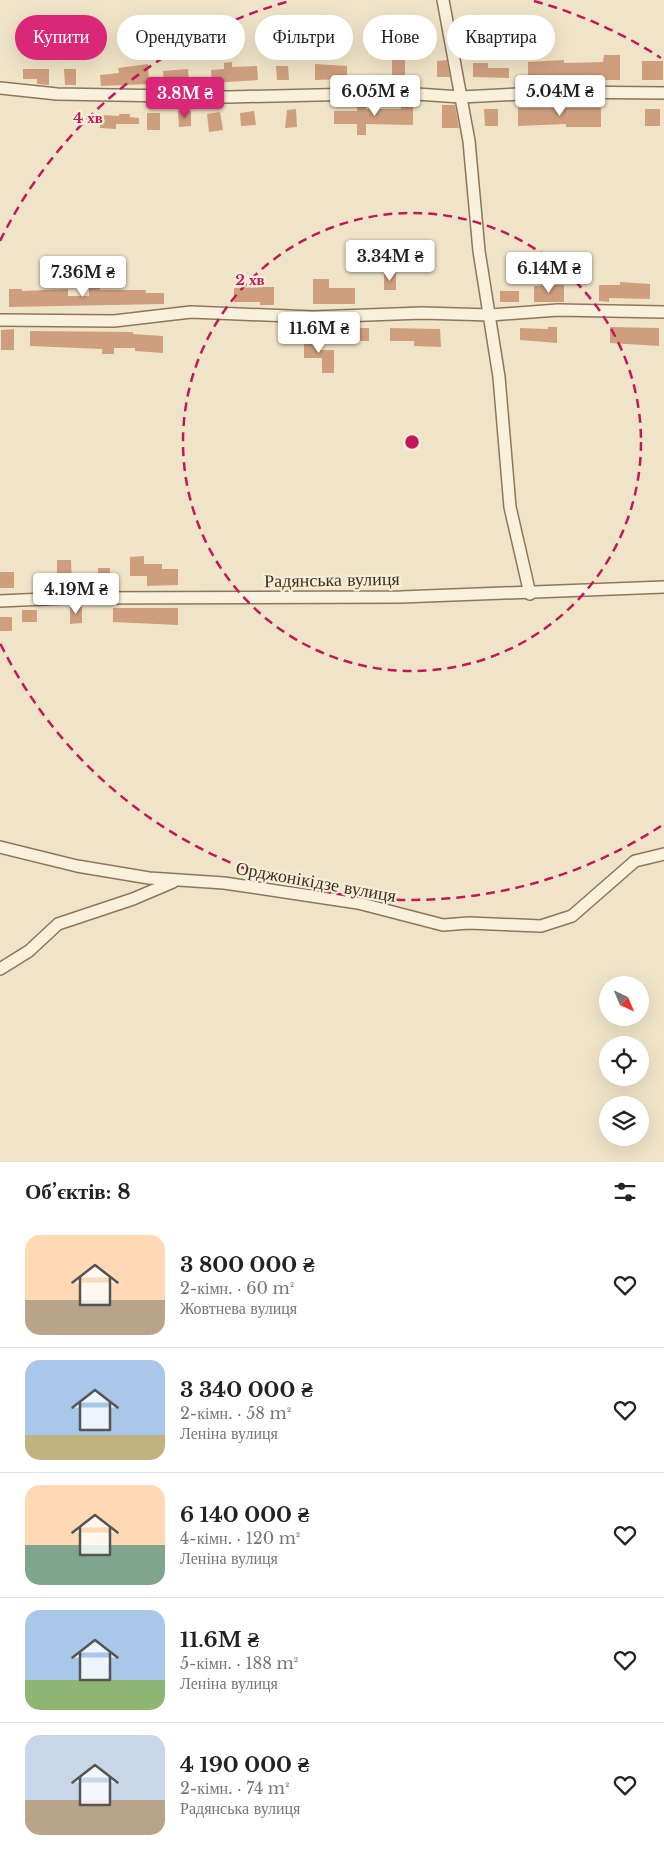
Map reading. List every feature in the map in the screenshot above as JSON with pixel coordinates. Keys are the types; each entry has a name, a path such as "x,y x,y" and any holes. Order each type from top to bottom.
{"street":[{"path":"443,0 469,141 479,251 499,377 510,507 530,594"},
{"path":"0,88 57,94 229,97 401,93 461,97 560,92 664,93"},
{"path":"0,320 114,321 190,312 313,317 422,313 490,315 558,310 664,312"},
{"name":"Радянська вулиця","path":"0,601 66,598 382,598 530,594 664,587"},
{"name":"Орджонікідзе вулиця","path":"0,847 77,866 149,878 224,883 358,903 443,925 469,923 542,926 572,916 635,861 664,854"},
{"path":"0,969 29,951 58,924 133,899 176,880"}],"building":[{"path":"604,55 620,55 620,80 584,80 584,77 528,77 528,62 564,60 564,63 603,62"},
{"path":"392,60 405,60 405,76 392,76"},
{"path":"447,60 450,77 437,77 437,61"},
{"path":"642,61 663,61 663,80 642,80"},
{"path":"232,62 232,67 257,66 258,80 212,83 211,70 224,69 224,63"},
{"path":"473,63 488,63 488,68 509,68 509,78 473,77"},
{"path":"148,64 149,84 101,86 100,75 119,73 118,68"},
{"path":"315,64 347,66 347,79 315,80"},
{"path":"276,66 288,66 289,80 277,80"},
{"path":"23,69 49,69 49,85 37,84 37,79 23,79"},
{"path":"64,69 76,69 76,85 65,85"},
{"path":"188,69 189,84 164,84 163,71"},
{"path":"442,105 455,105 459,128 442,128"},
{"path":"357,106 366,106 366,109 401,109 401,106 413,106 413,125 366,124 366,135 357,135 357,124 334,124 334,111 357,111"},
{"path":"518,108 601,108 601,127 566,127 566,124 518,126"},
{"path":"296,109 297,127 285,128 287,110"},
{"path":"484,109 498,109 498,126 485,126"},
{"path":"645,109 660,109 660,126 645,126"},
{"path":"178,111 191,111 191,126 179,127"},
{"path":"254,111 256,125 241,126 240,113"},
{"path":"220,112 223,130 209,132 207,114"},
{"path":"147,113 160,113 160,130 147,130"},
{"path":"119,114 130,114 130,117 139,118 139,124 116,124 116,129 100,128 101,115 119,116"},
{"path":"384,273 396,273 396,290 384,290"},
{"path":"313,279 329,279 329,288 355,288 355,304 313,304"},
{"path":"620,282 650,284 650,299 609,298 609,302 599,301 599,285 620,285"},
{"path":"564,285 564,302 534,302 534,286"},
{"path":"89,287 100,287 100,290 146,290 146,293 164,293 164,304 9,307 9,289 22,289 22,291 68,289 68,296 89,296"},
{"path":"274,287 274,305 260,305 260,302 234,302 234,288"},
{"path":"500,291 519,291 519,302 500,302"},
{"path":"548,327 557,327 557,343 520,340 520,328 548,329"},
{"path":"610,327 659,328 659,346 610,343"},
{"path":"354,328 369,328 369,341 354,341"},
{"path":"390,328 440,329 441,347 414,346 414,341 390,341"},
{"path":"14,329 14,350 1,350 1,330"},
{"path":"30,331 133,332 133,334 163,336 163,353 135,351 135,348 114,348 114,354 102,354 102,349 30,346"},
{"path":"304,338 319,338 319,350 334,350 334,373 322,373 322,358 304,358"},
{"path":"144,556 144,564 162,564 162,569 178,569 178,585 147,586 147,576 130,576 130,557"},
{"path":"57,560 71,560 72,586 57,586"},
{"path":"98,568 110,568 110,585 98,585"},
{"path":"0,572 14,572 14,588 0,588"},
{"path":"70,607 82,607 82,623 70,624"},
{"path":"113,608 178,608 178,625 113,622"},
{"path":"22,610 37,610 37,622 22,622"},
{"path":"0,617 12,617 12,631 0,631"}]}
